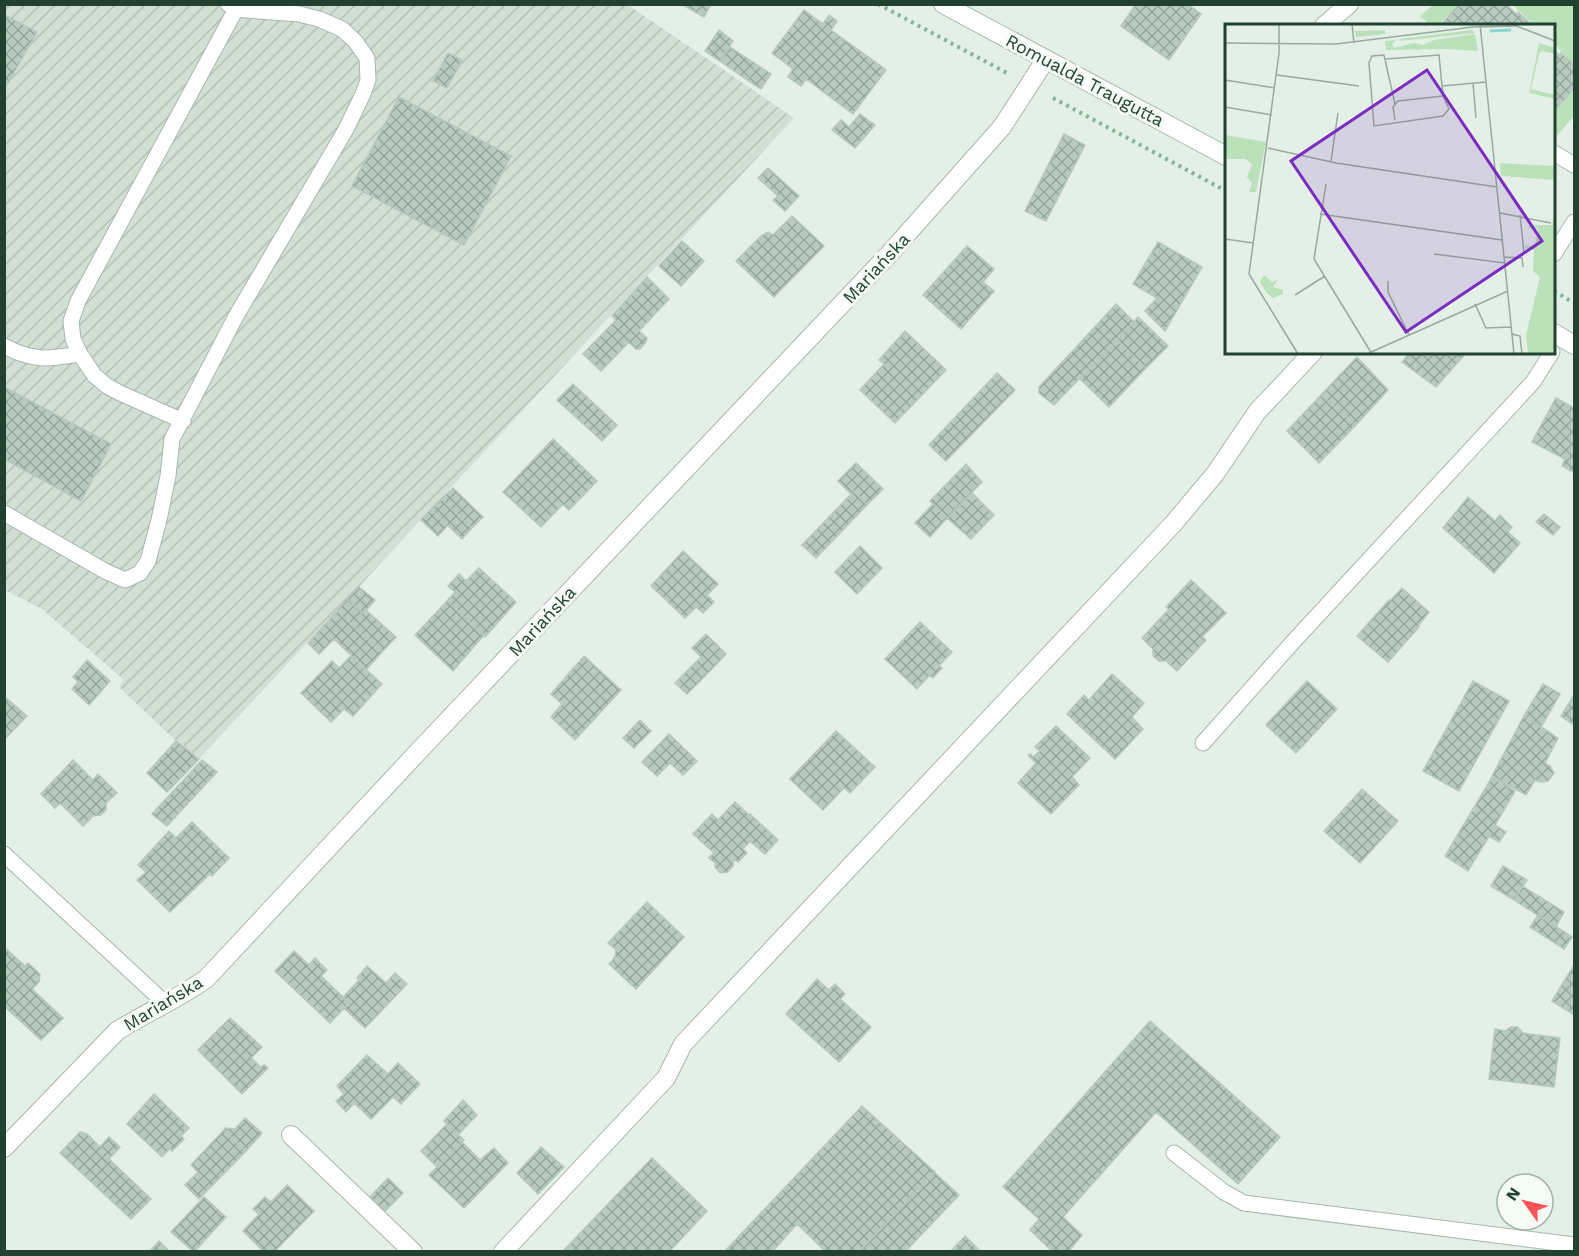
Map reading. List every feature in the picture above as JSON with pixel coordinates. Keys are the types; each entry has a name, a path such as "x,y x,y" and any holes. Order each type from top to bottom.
{"street":[{"name":"Romualda Traugutta","path":"943,4 1046,59 1224,148"},
{"path":"1326,24 1349,4"},
{"name":"Mariańska","path":"4,1149 117,1031 206,979 890,253 1002,127 1046,59"},
{"path":"503,1251 666,1078 683,1044 1173,524 1215,474 1257,412 1311,354"},
{"path":"291,1135 412,1251"}],"lane":[{"path":"4,513 105,571 125,580 140,573 148,561 168,476 172,439 183,421 236,316 345,132 368,80 367,58 355,41 342,29 319,19 299,14 232,7 78,301 71,321 73,339 94,375 120,393 183,421"},
{"path":"1555,154 1575,165"},
{"path":"1555,252 1575,222"},
{"path":"4,346 17,353 48,359 80,354"},
{"path":"1203,743 1533,382 1552,354"},
{"path":"4,854 166,1004"},
{"path":"1174,1153 1224,1192 1244,1203 1575,1245"}],"path":[{"path":"1555,292 1575,303"}],"shaded area":[{"path":"4,5 628,5 794,118 199,759 176,741 119,687 124,680 42,609 5,590"}],"green space":[{"path":"1433,4 1458,5 1439,24 1429,24 1420,16"},
{"path":"1513,5 1574,5 1574,65 1555,45 1555,24 1533,24"},
{"path":"1574,90 1574,116 1555,138 1555,111"}],"building":[{"path":"681,4 711,4 704,17"},
{"path":"1136,4 1187,4 1201,14 1169,60 1121,26"},
{"path":"1459,4 1509,4 1508,6 1516,14 1518,12 1531,24 1442,24"},
{"path":"804,10 823,24 829,15 837,21 831,30 886,70 853,114 806,79 801,86 788,77 793,69 772,53"},
{"path":"4,15 37,32 4,90"},
{"path":"719,30 733,41 720,61 705,51"},
{"path":"730,47 757,65 747,80 720,61"},
{"path":"1555,51 1559,55 1561,53 1574,65 1574,89 1555,110"},
{"path":"448,53 462,60 447,88 433,81"},
{"path":"757,65 771,74 761,89 747,80"},
{"path":"399,97 511,156 464,245 352,186"},
{"path":"860,114 875,125 855,148 832,130 841,120 849,127"},
{"path":"1064,134 1085,145 1046,221 1025,211"},
{"path":"768,168 799,196 785,211 773,200 778,196 758,178"},
{"path":"792,216 824,246 774,297 736,261 761,236 768,232 773,235"},
{"path":"682,241 704,261 681,286 659,266"},
{"path":"1158,242 1202,267 1165,331 1145,311 1157,298 1133,284"},
{"path":"967,246 994,269 983,282 994,291 961,329 923,295"},
{"path":"647,277 669,299 639,331 647,338 640,349 636,349 629,342 601,371 583,354 616,320 612,316"},
{"path":"1116,304 1134,322 1054,405 1039,393 1039,387"},
{"path":"1138,317 1168,346 1146,368 1117,340"},
{"path":"905,331 946,370 895,423 860,390 884,364 879,360"},
{"path":"1117,340 1146,368 1109,407 1079,378"},
{"path":"1408,354 1465,354 1436,387 1402,362"},
{"path":"1357,357 1388,390 1356,425 1321,395"},
{"path":"997,373 1015,390 946,461 929,445"},
{"path":"573,384 617,425 602,441 557,400"},
{"path":"4,387 111,444 81,501 4,459"},
{"path":"1321,395 1356,425 1319,463 1287,431"},
{"path":"1556,398 1574,408 1573,472 1562,466 1565,459 1532,442"},
{"path":"553,439 597,481 569,510 563,504 541,527 503,492"},
{"path":"856,463 883,489 867,505 854,491 851,494 838,481"},
{"path":"966,464 982,482 947,518 930,501"},
{"path":"453,488 483,517 472,528 441,499"},
{"path":"854,491 867,505 816,558 802,545"},
{"path":"972,493 994,515 971,539 947,518"},
{"path":"1468,497 1495,521 1500,515 1512,527 1508,532 1520,543 1494,573 1443,528"},
{"path":"441,499 472,528 462,539 431,509"},
{"path":"933,504 947,518 930,537 915,523"},
{"path":"431,509 447,526 438,536 421,520"},
{"path":"1544,514 1560,527 1553,535 1536,522"},
{"path":"860,546 882,568 857,594 835,572"},
{"path":"683,551 718,584 707,595 714,602 703,613 696,607 685,618 651,586"},
{"path":"479,568 516,602 485,637 447,601 455,592 448,586 459,574 466,581"},
{"path":"1191,580 1226,613 1202,637 1206,640 1177,671 1166,661 1159,661 1153,656 1153,649 1142,638 1169,609 1166,607"},
{"path":"359,587 375,600 363,614 347,599"},
{"path":"1402,588 1429,612 1388,662 1357,636"},
{"path":"347,599 363,614 366,610 396,637 382,652 337,611"},
{"path":"447,601 484,635 453,671 415,635"},
{"path":"337,611 382,652 366,670 334,639 319,654 308,643"},
{"path":"920,622 952,652 939,666 942,668 933,678 930,675 917,689 885,659"},
{"path":"706,634 726,654 707,674 695,663 701,657 692,648"},
{"path":"351,656 382,684 353,716 344,709 331,722 301,693 332,661 339,668"},
{"path":"584,656 621,690 575,740 551,717 562,704 551,694"},
{"path":"87,660 110,681 89,705 72,689 78,682 73,677"},
{"path":"695,663 707,674 687,694 675,683"},
{"path":"1112,674 1144,703 1132,717 1143,729 1115,759 1067,714 1084,695 1089,700"},
{"path":"1307,681 1337,709 1296,753 1266,725"},
{"path":"1473,681 1509,701 1459,791 1423,771"},
{"path":"1543,684 1560,694 1541,727 1524,716"},
{"path":"1574,695 1574,725 1561,716"},
{"path":"4,696 27,716 4,740"},
{"path":"1524,716 1558,738 1545,763 1554,773 1548,781 1535,780 1526,795 1492,776"},
{"path":"640,720 651,731 634,748 623,738"},
{"path":"1056,726 1090,758 1072,777 1079,785 1051,814 1018,783 1036,763 1028,755 1033,757 1040,751 1035,747"},
{"path":"836,731 875,767 850,793 844,788 823,810 790,779"},
{"path":"669,734 697,761 683,775 670,763 657,776 642,762"},
{"path":"176,741 199,759 167,792 147,773"},
{"path":"73,760 93,780 98,774 117,793 106,803 106,810 101,815 93,816 83,826 60,803 55,808 41,794"},
{"path":"202,760 217,772 167,826 152,814"},
{"path":"1492,777 1515,791 1495,825 1506,832 1499,842 1489,836 1468,871 1445,856"},
{"path":"1362,789 1398,821 1360,863 1324,831"},
{"path":"735,802 778,840 765,854 750,841 743,849 747,853 738,862 736,860 733,862 728,872 720,873 715,863 709,858 714,853 693,834 712,814 718,820"},
{"path":"192,822 229,858 212,876 210,874 170,912 137,880 146,872 138,865 169,831 176,838"},
{"path":"1503,866 1527,880 1514,900 1491,886"},
{"path":"1522,886 1564,912 1556,927 1514,900"},
{"path":"647,902 684,937 636,989 609,964 615,957 616,950 608,943"},
{"path":"1538,915 1572,937 1564,949 1530,927"},
{"path":"4,947 25,966 28,963 40,974 39,982 32,989 63,1018 41,1040 4,1006"},
{"path":"294,951 309,965 315,958 327,970 321,976 349,1003 330,1023 275,971"},
{"path":"1574,965 1574,1015 1552,1001"},
{"path":"367,966 386,983 395,973 407,984 365,1028 344,1008 349,1003 343,997 359,980 357,978"},
{"path":"817,979 829,990 835,984 845,994 840,999 871,1027 839,1062 786,1014"},
{"path":"230,1018 262,1047 251,1058 261,1067 264,1065 268,1068 242,1094 198,1050"},
{"path":"1150,1021 1280,1137 1238,1184 1156,1112 1063,1217 1082,1235 1068,1252 1053,1252 1030,1230 1039,1219 1003,1187"},
{"path":"1511,1027 1518,1027 1523,1033 1560,1038 1554,1087 1489,1079 1495,1029 1505,1031"},
{"path":"367,1055 388,1074 398,1063 420,1084 401,1104 393,1097 371,1119 354,1103 346,1112 336,1101 344,1094 337,1086"},
{"path":"154,1094 189,1128 181,1136 184,1139 172,1151 170,1148 162,1157 127,1124"},
{"path":"463,1100 477,1115 458,1135 444,1121"},
{"path":"862,1106 935,1172 859,1252 826,1252 797,1224 772,1252 724,1252"},
{"path":"245,1118 262,1133 246,1151 224,1130 225,1128 235,1129"},
{"path":"447,1124 464,1140 437,1167 421,1151"},
{"path":"224,1130 246,1151 199,1199 185,1185 198,1172 191,1165"},
{"path":"80,1132 87,1134 100,1147 109,1137 120,1147 109,1159 151,1199 131,1219 60,1153"},
{"path":"462,1142 480,1160 494,1148 508,1163 464,1208 429,1175"},
{"path":"541,1147 564,1167 538,1194 517,1173"},
{"path":"652,1158 707,1211 669,1252 562,1252"},
{"path":"934,1172 959,1195 905,1252 859,1252"},
{"path":"388,1178 403,1193 385,1211 370,1197"},
{"path":"287,1185 314,1211 274,1252 264,1252 243,1231 259,1214 253,1209 265,1197 271,1202"},
{"path":"204,1197 226,1217 194,1252 171,1232"},
{"path":"965,1236 981,1252 950,1252"},
{"path":"159,1241 170,1252 149,1252"}]}
